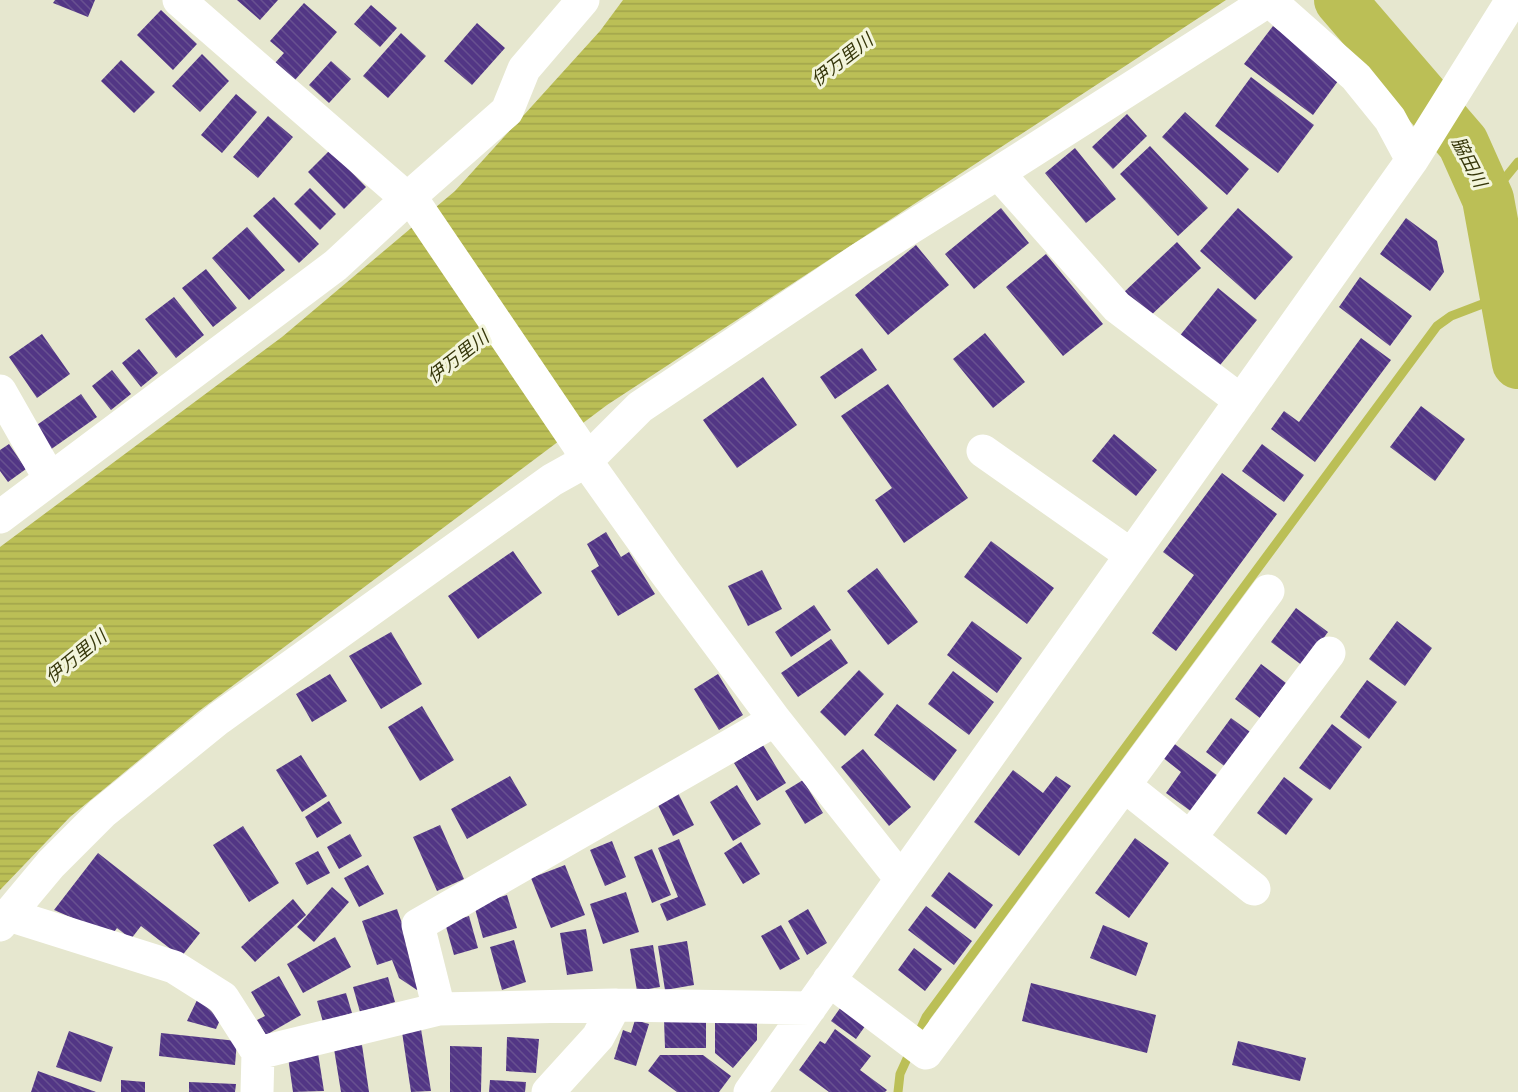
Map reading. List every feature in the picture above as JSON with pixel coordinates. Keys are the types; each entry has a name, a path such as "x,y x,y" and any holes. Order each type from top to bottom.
{"street":[{"path":"179,0 413,203 664,572 775,720 901,879"},
{"path":"0,517 336,265 413,203 507,111 524,69 583,0"},
{"path":"257,1092 258,1053 223,998 174,967 5,920 51,864 102,813 218,719 552,480 640,407 862,258 998,174 1269,0 1356,77 1390,118 1412,160"},
{"path":"750,1092 1412,160 1512,0"},
{"path":"998,174 1117,307 1240,401"},
{"path":"0,391 9,431 50,479"},
{"path":"983,451 1131,555"},
{"path":"829,980 914,1044 1125,786 1268,591"},
{"path":"1190,838 1329,652"},
{"path":"440,1009 418,925 775,720"},
{"path":"1125,786 1254,889"},
{"path":"258,1053 440,1009 615,1005 810,1008"},
{"path":"548,1092 598,1037 615,1005"}],"water":[{"name":"伊万里川","path":"623,0 1226,0 607,405 199,711 70,817 0,890 0,547 282,337 455,191 600,31"}],"building":[{"path":"55,0 95,0 88,17 53,3"},
{"path":"237,0 278,0 260,20"},
{"path":"304,3 337,32 295,80 275,63 284,53 270,41"},
{"path":"371,5 397,28 380,47 354,24"},
{"path":"161,10 197,44 173,70 137,35"},
{"path":"477,23 505,48 472,85 444,61"},
{"path":"1273,26 1341,77 1313,115 1244,64"},
{"path":"401,33 426,56 388,98 363,76"},
{"path":"202,54 229,81 200,112 172,86"},
{"path":"121,60 155,92 134,113 101,81"},
{"path":"331,61 351,79 329,103 309,85"},
{"path":"1251,77 1314,125 1278,173 1215,126"},
{"path":"236,94 257,112 222,153 201,135"},
{"path":"1185,112 1249,169 1227,195 1162,137"},
{"path":"1127,114 1147,136 1113,169 1092,147"},
{"path":"268,116 293,137 258,178 233,157"},
{"path":"1150,146 1208,208 1178,236 1120,174"},
{"path":"1075,148 1116,199 1086,223 1045,173"},
{"path":"330,150 366,187 344,209 308,172"},
{"path":"310,188 336,214 320,230 294,204"},
{"path":"274,197 319,244 299,263 253,216"},
{"path":"1001,208 1029,243 974,289 945,254"},
{"path":"1238,208 1293,257 1255,300 1200,251"},
{"path":"1406,218 1437,241 1444,272 1430,291 1380,254"},
{"path":"247,227 285,270 249,300 212,258"},
{"path":"1177,242 1201,268 1146,320 1122,294"},
{"path":"916,245 949,285 888,335 855,295"},
{"path":"1046,254 1103,324 1063,356 1006,287"},
{"path":"206,269 237,308 213,327 182,288"},
{"path":"1360,277 1412,316 1390,346 1339,307"},
{"path":"1218,288 1257,320 1216,370 1178,338"},
{"path":"174,297 204,335 176,358 145,319"},
{"path":"985,333 1025,382 993,408 953,359"},
{"path":"42,334 70,374 37,398 9,357"},
{"path":"1361,338 1391,360 1315,462 1271,429 1284,411 1299,422"},
{"path":"862,348 877,370 835,399 820,377"},
{"path":"139,349 158,373 141,387 122,363"},
{"path":"112,370 131,394 111,410 92,386"},
{"path":"763,377 797,425 737,468 703,420"},
{"path":"888,384 968,498 904,543 875,500 892,488 841,416"},
{"path":"81,394 97,417 50,450 34,427"},
{"path":"1421,406 1465,439 1435,481 1390,447"},
{"path":"1114,434 1157,470 1136,496 1092,461"},
{"path":"9,444 26,469 8,482 0,471 0,450"},
{"path":"1262,444 1304,475 1284,502 1242,471"},
{"path":"1222,473 1277,514 1176,651 1152,633 1194,575 1163,552"},
{"path":"606,532 621,557 629,552 655,594 618,616 591,571 599,566 587,544"},
{"path":"991,541 1054,588 1027,624 964,577"},
{"path":"513,551 542,593 478,639 448,596"},
{"path":"877,568 918,622 888,645 847,591"},
{"path":"762,570 782,609 748,626 728,586"},
{"path":"814,605 831,630 791,657 775,632"},
{"path":"1296,608 1328,632 1303,666 1271,642"},
{"path":"972,621 1022,658 997,693 947,655"},
{"path":"1397,621 1432,648 1405,686 1369,659"},
{"path":"391,632 422,684 381,709 349,656"},
{"path":"831,639 848,663 798,697 781,673"},
{"path":"1261,664 1286,683 1260,718 1235,699"},
{"path":"859,670 884,694 845,736 820,712"},
{"path":"953,671 994,702 969,735 928,704"},
{"path":"330,674 347,701 312,722 296,694"},
{"path":"718,674 743,715 719,730 694,689"},
{"path":"1367,680 1397,702 1369,739 1340,717"},
{"path":"897,704 957,750 934,781 874,735"},
{"path":"422,706 454,760 420,781 388,727"},
{"path":"1231,718 1253,734 1227,768 1206,752"},
{"path":"1332,724 1362,747 1330,790 1299,768"},
{"path":"1172,742 1218,776 1192,812 1166,793 1181,772 1162,757"},
{"path":"763,745 786,783 757,801 734,763"},
{"path":"863,749 911,807 889,826 841,767"},
{"path":"301,755 327,796 302,812 276,770"},
{"path":"1013,770 1043,793 1056,776 1071,786 1019,856 974,822"},
{"path":"510,776 527,805 467,839 451,809"},
{"path":"1284,777 1313,799 1286,835 1257,813"},
{"path":"803,780 823,813 805,824 785,791"},
{"path":"737,785 761,824 733,841 710,802"},
{"path":"678,793 694,825 673,836 657,803"},
{"path":"329,801 342,823 317,838 305,817"},
{"path":"440,825 464,879 437,891 413,837"},
{"path":"243,826 279,883 249,902 213,845"},
{"path":"350,834 362,856 339,869 327,847"},
{"path":"1135,838 1169,863 1129,918 1095,893"},
{"path":"679,839 706,905 667,921 660,904 678,897 658,848"},
{"path":"612,841 626,877 605,886 590,850"},
{"path":"741,842 760,874 743,884 724,853"},
{"path":"652,849 671,895 652,903 634,857"},
{"path":"318,851 330,873 307,885 295,863"},
{"path":"98,853 200,933 181,957 141,926 131,939 117,928 112,935 54,910"},
{"path":"368,865 384,894 359,907 344,878"},
{"path":"565,865 585,915 551,928 531,878"},
{"path":"949,872 993,905 975,929 931,896"},
{"path":"332,887 349,902 314,942 297,927"},
{"path":"626,892 639,932 603,944 590,904"},
{"path":"507,895 517,928 483,938 474,905"},
{"path":"293,899 306,915 255,962 241,947"},
{"path":"926,906 972,941 954,965 908,930"},
{"path":"397,909 424,988 417,990 399,978 392,960 377,965 362,921"},
{"path":"808,909 827,943 807,955 788,921"},
{"path":"469,916 478,948 454,955 445,923"},
{"path":"781,925 800,959 780,970 761,936"},
{"path":"1103,925 1148,943 1136,976 1090,958"},
{"path":"586,929 593,971 567,975 560,933"},
{"path":"335,937 351,967 303,993 287,964"},
{"path":"514,940 526,982 502,990 490,947"},
{"path":"687,941 694,985 665,990 658,946"},
{"path":"653,945 660,987 637,991 630,949"},
{"path":"914,948 942,969 925,991 898,970"},
{"path":"279,976 301,1015 266,1035 257,1020 265,1016 251,992"},
{"path":"388,977 395,1002 360,1012 353,987"},
{"path":"1031,983 1156,1015 1147,1053 1022,1021"},
{"path":"346,993 352,1013 323,1022 317,1001"},
{"path":"198,998 220,1020 216,1029 187,1021"},
{"path":"843,1004 868,1022 856,1039 831,1021"},
{"path":"635,1020 649,1024 636,1066 614,1059 623,1030 631,1033"},
{"path":"664,1020 706,1020 706,1048 665,1048"},
{"path":"715,1021 757,1021 757,1040 733,1068 715,1053"},
{"path":"421,1029 431,1091 411,1092 402,1032"},
{"path":"835,1029 871,1056 860,1070 887,1090 885,1092 829,1092 799,1070 820,1041 825,1044"},
{"path":"69,1031 113,1047 101,1082 56,1067"},
{"path":"161,1033 237,1041 235,1065 159,1056"},
{"path":"507,1037 539,1039 536,1073 506,1071"},
{"path":"1238,1041 1306,1058 1300,1081 1232,1065"},
{"path":"362,1045 369,1092 341,1092 334,1049"},
{"path":"450,1046 482,1047 481,1092 450,1092"},
{"path":"318,1053 324,1091 293,1092 288,1057"},
{"path":"660,1055 703,1055 731,1076 719,1092 677,1092 648,1071"},
{"path":"38,1071 96,1092 31,1092"},
{"path":"121,1080 145,1082 145,1092 121,1092"},
{"path":"490,1080 526,1082 525,1092 489,1092"},
{"path":"189,1082 236,1084 235,1092 189,1092"}],"waterway":[{"name":"脇田川","path":"1340,0 1463,143 1488,199 1518,363"},
{"path":"1488,199 1518,162"},
{"path":"898,1092 900,1074 926,1017 1437,326 1451,316 1506,295"}]}
